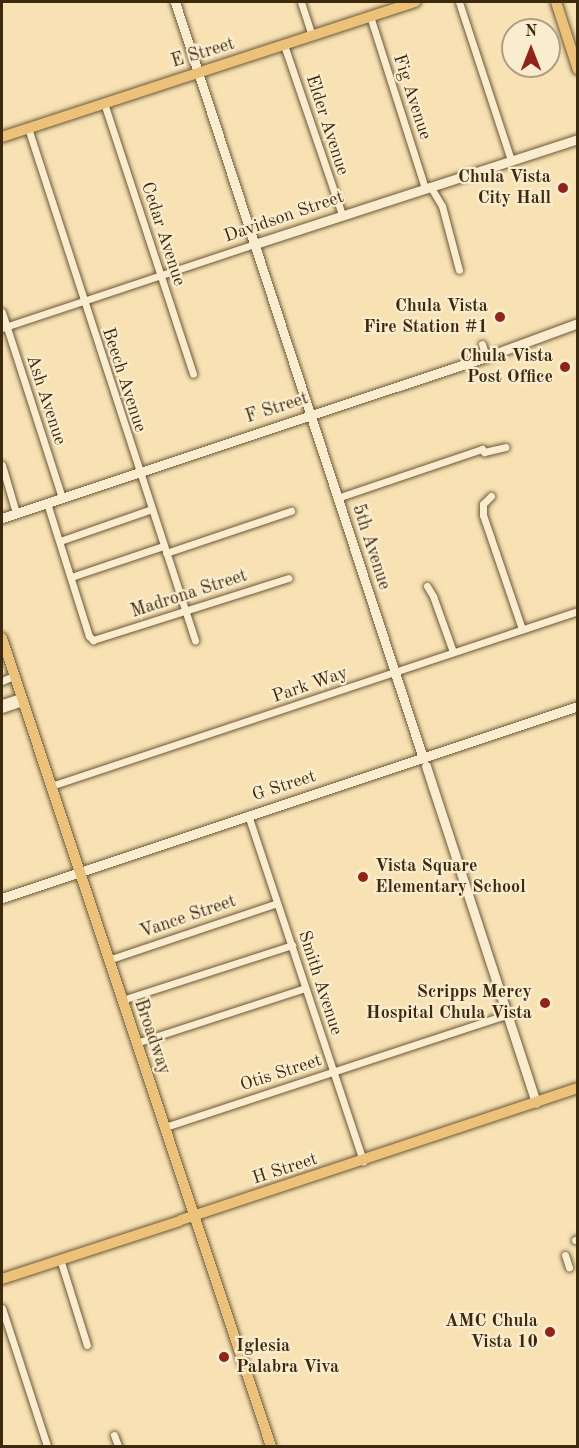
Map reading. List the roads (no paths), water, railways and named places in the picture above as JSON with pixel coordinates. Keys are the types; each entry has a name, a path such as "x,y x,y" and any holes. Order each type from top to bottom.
{"main road":[{"name":"E Street","path":"2,137 416,2"},
{"path":"556,2 578,70"},
{"name":"Broadway","path":"2,638 4,654 14,676 271,1446"},
{"name":"H Street","path":"2,1279 578,1088"}],"street":[{"name":"5th Avenue","path":"175,2 536,1102"},
{"path":"301,2 312,35"},
{"path":"459,2 511,160"},
{"name":"Fig Avenue","path":"370,16 427,187 442,206 459,270"},
{"name":"Elder Avenue","path":"284,45 342,214"},
{"name":"Cedar Avenue","path":"104,103 193,374"},
{"name":"Beech Avenue","path":"28,128 82,301 195,640"},
{"name":"Davidson Street","path":"4,327 342,214 578,139"},
{"name":"Ash Avenue","path":"2,312 4,327 62,498"},
{"name":"F Street","path":"2,518 486,357 578,323"},
{"name":"F Street","path":"563,330 578,329"},
{"path":"482,344 486,357"},
{"path":"337,498 482,449 484,452 505,447"},
{"path":"2,465 16,513"},
{"path":"491,496 483,504 483,515 522,629"},
{"path":"47,503 71,577 291,511"},
{"path":"60,541 152,509"},
{"name":"Madrona Street","path":"71,577 89,636 99,639 288,578"},
{"path":"427,586 433,596 453,652"},
{"name":"Park Way","path":"51,786 578,611"},
{"path":"2,681 14,676"},
{"path":"2,704 21,700"},
{"path":"2,709 21,700"},
{"name":"G Street","path":"2,898 248,815 424,762 578,706"},
{"name":"Smith Avenue","path":"248,815 363,1161"},
{"name":"Vance Street","path":"108,960 277,903"},
{"path":"122,1000 292,945"},
{"path":"136,1043 305,988"},
{"name":"Otis Street","path":"165,1127 508,1014"},
{"path":"565,1255 569,1267"},
{"path":"60,1259 87,1345"},
{"path":"2,1308 47,1446"},
{"path":"114,1435 118,1446"}],"place":[{"name":"Chula Vista City Hall","path":"563,188"},
{"name":"Chula Vista Fire Station #1","path":"500,317"},
{"name":"Chula Vista Post Office","path":"565,367"},
{"name":"Vista Square Elementary School","path":"363,877"},
{"name":"Scripps Mercy Hospital Chula Vista","path":"545,1003"},
{"name":"AMC Chula Vista 10","path":"550,1332"},
{"name":"Iglesia Palabra Viva","path":"224,1357"}]}
